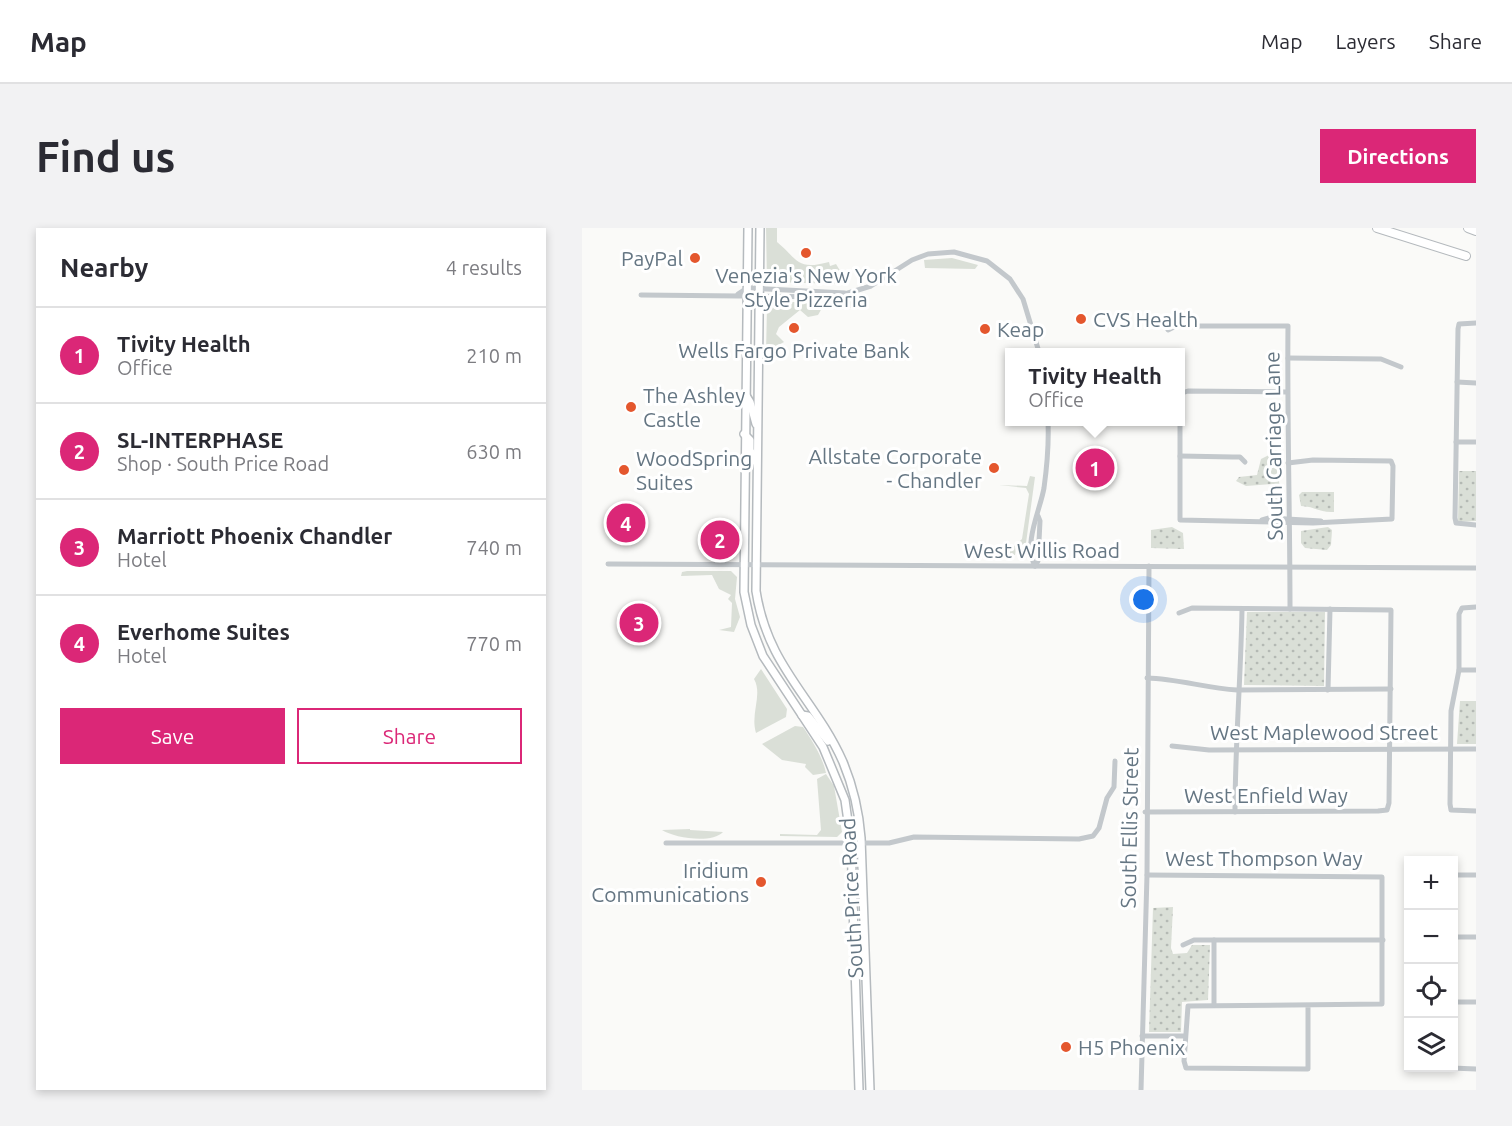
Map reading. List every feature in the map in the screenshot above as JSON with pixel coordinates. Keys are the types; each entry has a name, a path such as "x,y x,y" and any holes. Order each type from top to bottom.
{"highway":[{"path":"1377,228 1476,259"},
{"path":"1393,228 1466,256"},
{"path":"1468,228 1476,231"}],"main road":[{"name":"South Price Road","path":"748,228 742,565 750,625 773,673 823,747 840,782 848,816 851,843 859,1090"},
{"name":"South Price Road","path":"760,228 754,565 759,608 769,639 784,670 836,748 855,798 861,843 870,1090"},
{"path":"745,394 750,402 752,419 757,426"},
{"path":"744,434 750,440 750,450 756,463"},
{"path":"773,673 802,706 810,707"},
{"path":"802,716 808,716 836,748"}],"street":[{"path":"641,295 759,292 836,297 871,286 912,260 928,254 954,252 972,255 1000,270 1019,291 1038,348"},
{"path":"1476,323 1459,324 1456,442 1456,523 1476,525"},
{"name":"South Carriage Lane","path":"1168,330 1176,326 1288,326 1290,609"},
{"path":"1288,358 1381,359 1401,367"},
{"path":"1457,382 1476,382"},
{"path":"1185,393 1287,392"},
{"path":"1035,567 1038,560 1040,521 1038,516 1048,456 1048,426"},
{"path":"1180,426 1180,520 1392,519 1393,466 1391,461 1288,463"},
{"path":"1456,442 1476,442"},
{"path":"1180,456 1240,457 1245,462"},
{"name":"West Willis Road","path":"608,564 1476,568"},
{"name":"South Ellis Street","path":"1141,1090 1147,875 1149,566"},
{"path":"1476,607 1462,608 1459,614 1459,670 1452,704 1450,750 1451,810 1476,811"},
{"path":"1179,613 1192,609 1391,610 1389,749"},
{"path":"1235,812 1237,690 1242,609"},
{"path":"1328,690 1330,609"},
{"path":"1459,670 1476,670"},
{"path":"1147,678 1174,679 1214,688 1237,690 1391,690"},
{"name":"West Maplewood Street","path":"1172,746 1235,750 1476,749"},
{"name":"West Enfield Way","path":"1146,812 1387,810 1389,749"},
{"path":"666,843 861,843 896,842 914,837 1079,839 1093,836 1103,819 1107,798 1114,787 1115,761"},
{"name":"West Thompson Way","path":"1147,875 1382,877 1383,940"},
{"path":"1458,875 1476,875"},
{"path":"1458,937 1476,937"},
{"path":"1183,945 1194,940 1383,940 1382,1004 1188,1006 1185,1036 1186,1068 1308,1069 1308,1005"},
{"path":"1214,940 1214,1005"},
{"path":"1458,1002 1476,1002"},
{"path":"1142,1036 1185,1036"},
{"path":"1458,1068 1476,1069"}],"shaded area":[{"path":"766,228 777,228 777,242 798,262 810,265 829,262 830,266 836,264 839,269 848,272 846,284 767,282"},
{"path":"952,258 978,265 975,269 925,268 924,260"},
{"path":"770,301 839,304 850,301 855,304 856,310 822,308 818,315 808,317 800,310 779,327 776,334 784,342 769,350 770,355 766,353 767,306"},
{"path":"1273,449 1278,451 1277,465 1282,501 1282,508 1276,511 1272,508 1273,484 1246,486 1236,481 1239,477 1257,475 1261,459 1269,455"},
{"path":"1459,471 1476,471 1476,521 1458,522"},
{"path":"1030,476 1035,477 1026,543 1016,548 1015,555 1009,555 1007,548 1012,548 1022,539 1029,494 1026,488 999,485 1027,486"},
{"path":"1302,492 1334,492 1334,512 1301,506 1299,495"},
{"path":"1172,527 1183,533 1184,549 1151,548 1151,530"},
{"path":"1328,527 1332,530 1331,545 1327,550 1305,548 1301,543 1301,531"},
{"path":"731,571 737,577 735,599 740,617 734,632 719,630 731,627 732,603 728,599 731,595 719,589 712,575 681,576 682,572"},
{"path":"1247,612 1325,612 1324,686 1244,685"},
{"path":"761,669 787,709 786,717 756,733 754,718 757,691 754,679"},
{"path":"1460,701 1476,701 1476,744 1457,744"},
{"path":"795,726 803,727 820,755 826,773 813,775 805,767 806,764 782,760 762,744"},
{"path":"826,774 834,786 842,832 837,837 780,836 780,834 817,835 821,830 817,779"},
{"path":"690,829 723,832 711,838 693,839 662,830"},
{"path":"1173,907 1171,948 1173,954 1187,953 1192,945 1210,945 1208,1000 1182,1002 1181,1032 1149,1032 1153,908"}],"place":[{"name":"Venezia's New York Style Pizzeria","path":"806,253"},
{"name":"PayPal","path":"695,258"},
{"name":"CVS Health","path":"1081,319"},
{"name":"Wells Fargo Private Bank","path":"794,328"},
{"name":"Keap","path":"985,329"},
{"name":"The Ashley Castle","path":"631,407"},
{"name":"Allstate Corporate - Chandler","path":"994,468"},
{"name":"Tivity Health","path":"1095,468"},
{"name":"WoodSpring Suites","path":"624,470"},
{"name":"Everhome Suites","path":"626,523"},
{"name":"SL-INTERPHASE","path":"720,540"},
{"name":"Marriott Phoenix Chandler","path":"639,623"},
{"name":"Iridium Communications","path":"761,882"},
{"name":"H5 Phoenix","path":"1066,1047"}]}
